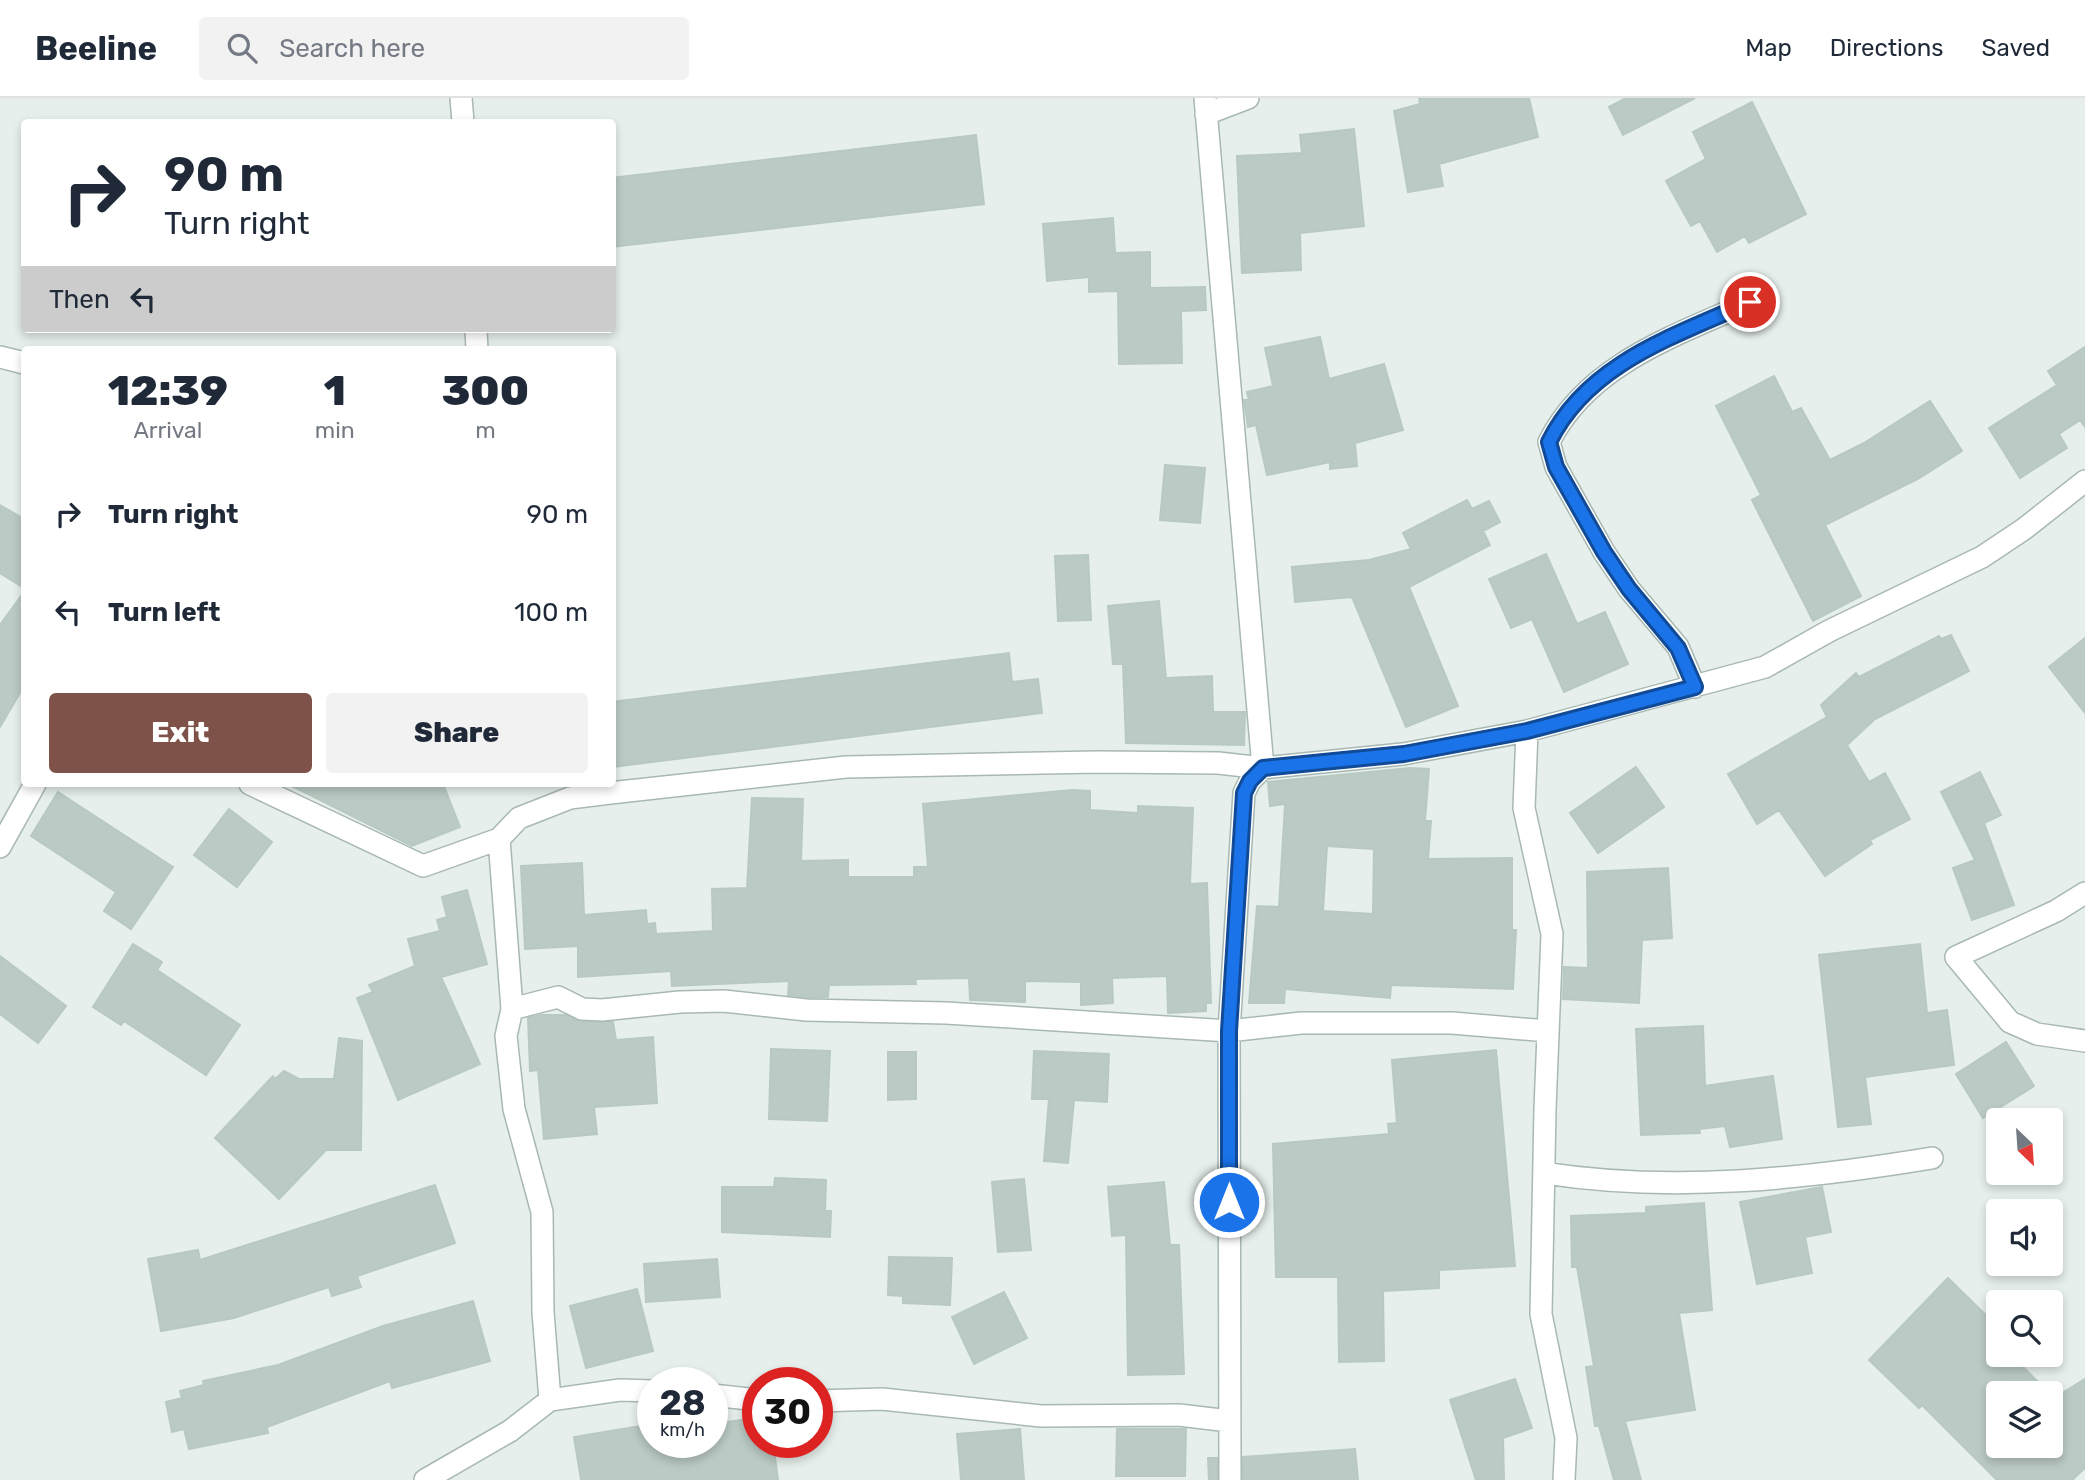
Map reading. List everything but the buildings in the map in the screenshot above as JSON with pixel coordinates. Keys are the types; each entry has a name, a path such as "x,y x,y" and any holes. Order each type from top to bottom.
{"street":[{"path":"461,98 463,119"},
{"path":"1230,1480 1229,1031 1244,793 1250,781 1263,768 1206,106 1248,98"},
{"path":"1695,687 1678,648 1629,589 1604,552 1556,467 1549,442 1576,402 1624,360 1750,302"},
{"path":"0,357 21,362"},
{"path":"256,787 423,866 499,839 519,818 570,798 846,767 1097,762 1218,763 1263,768 1404,754 1527,731 1765,667 1829,631 1982,557 2024,529 2085,481"},
{"path":"1527,731 1524,808 1552,934 1541,1314 1566,1438 1564,1480"},
{"path":"1218,763 1244,793"},
{"path":"0,846 33,787"},
{"path":"499,839 512,1009 506,1036 514,1108 542,1212 543,1312 550,1400"},
{"path":"2085,893 2056,911 1956,957 2010,1021 2037,1034 2085,1041"},
{"path":"512,1009 558,997 582,1009 602,1010 680,1002 724,1001 806,1010 946,1013 1229,1031 1301,1023 1452,1023 1549,1031"},
{"path":"1544,1173 1637,1183 1843,1172 1932,1158"},
{"path":"425,1480 510,1431 550,1400 620,1390 637,1391"},
{"path":"833,1401 882,1399 1041,1416 1179,1415 1229,1422"}],"route":[{"path":"1229,1202 1229,1031 1244,793 1250,781 1263,768 1404,754 1527,731 1695,687 1678,648 1629,589 1604,552 1556,467 1549,442 1576,402 1624,360 1750,302"}]}
